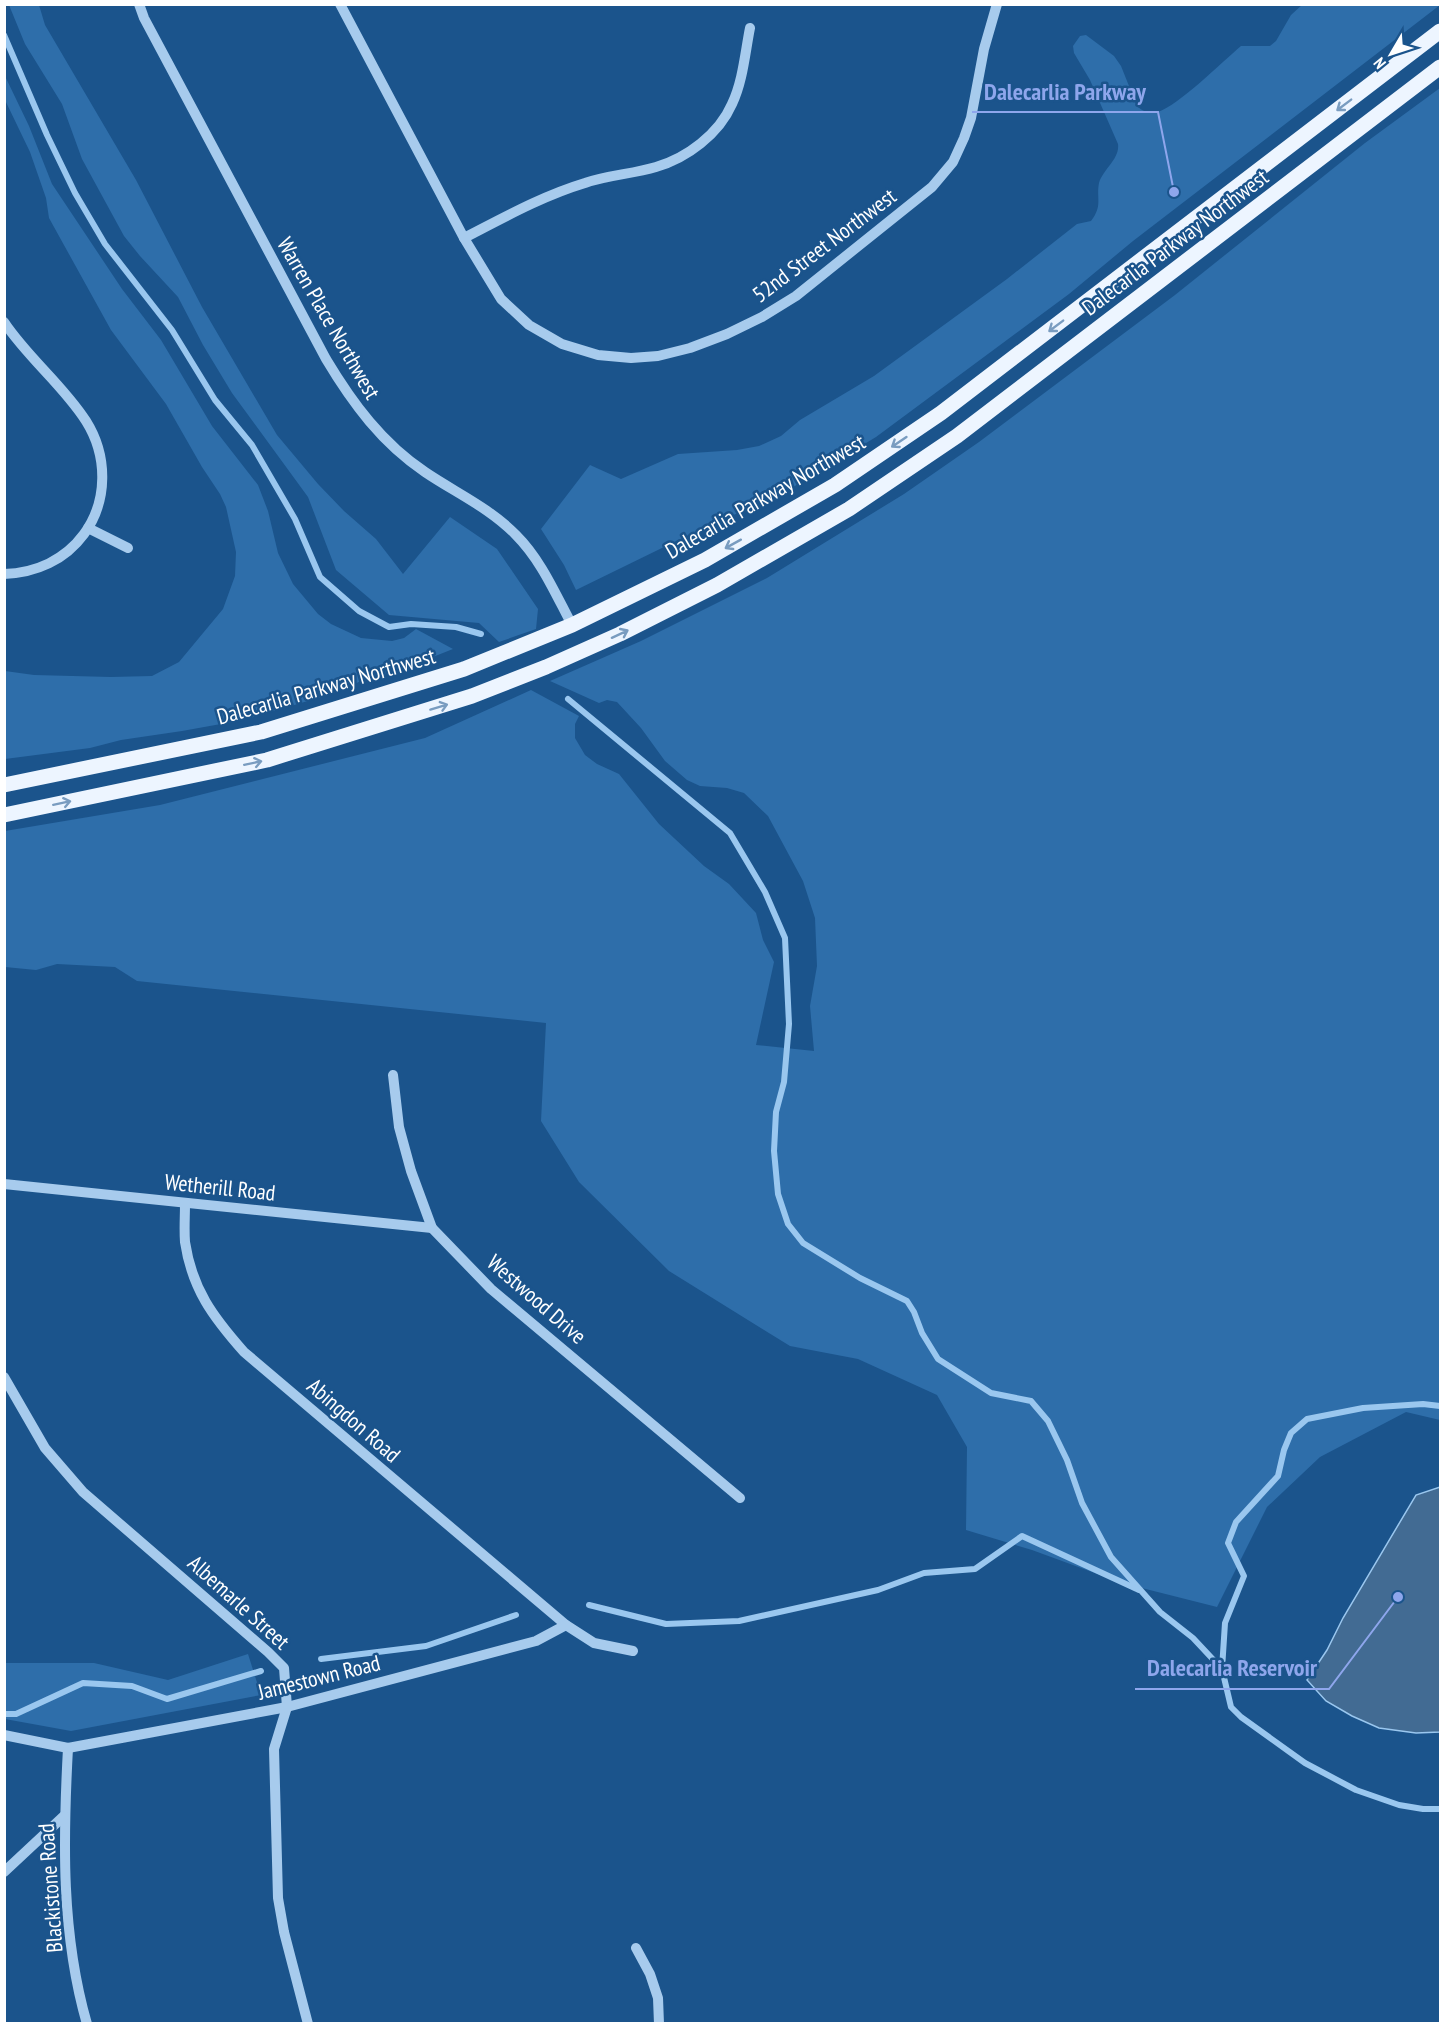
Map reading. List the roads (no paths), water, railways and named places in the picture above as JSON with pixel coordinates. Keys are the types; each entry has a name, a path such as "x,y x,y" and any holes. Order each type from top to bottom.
{"main road":[{"name":"Dalecarlia Parkway Northwest","path":"4,785 261,732 464,669 648,589 743,539 835,485 941,413 1440,31"},
{"name":"Dalecarlia Parkway Northwest","path":"4,815 267,760 472,696 546,667 620,634 717,585 849,509 948,442 1440,67"}],"street":[{"name":"Warren Place Northwest","path":"139,4 149,28 344,390 365,418 391,446 425,472 493,514 516,535 542,568 572,624"},
{"name":"52nd Street Northwest","path":"340,4 464,238 495,291 510,309 539,332 574,349 618,357 651,357 690,348 739,329 796,296 927,192 945,173 956,156 971,118 984,50 997,4"},
{"path":"464,238 565,189 658,167 696,147 716,128 732,105 750,28"},
{"path":"4,574 28,571 52,562 72,548 88,528 99,505 102,486 101,457 95,438 80,413 6,329"},
{"path":"88,528 128,548"},
{"name":"Westwood Drive","path":"393,1075 399,1127 411,1171 432,1228 491,1289 740,1498"},
{"name":"Wetherill Road","path":"4,1184 432,1228"},
{"name":"Abingdon Road","path":"185,1204 185,1241 195,1283 218,1323 244,1352 566,1625"},
{"name":"Albemarle Street","path":"4,1377 45,1448 83,1492 284,1668 287,1707 274,1749 278,1898 284,1932 308,2024"},
{"path":"566,1625 594,1642 633,1651"},
{"name":"Jamestown Road","path":"4,1735 68,1748 287,1707 536,1641 566,1625"},
{"name":"Blackistone Road","path":"68,1748 64,1816 67,1912 82,2007 87,2024"},
{"path":"4,1872 64,1816"},
{"path":"636,1948 650,1974 658,1998 659,2024"}],"waterway":[{"path":"4,35 75,193 105,244 172,330 215,400 252,445 295,519 320,577 359,611 389,627 411,624 456,627 481,634"},
{"path":"568,699 730,833 765,892 785,938 789,1024 784,1082 776,1112 774,1151 778,1194 788,1224 803,1243 860,1278 907,1301 922,1333 938,1359 991,1393 1031,1401 1048,1421 1067,1460 1082,1503 1111,1557 1160,1612 1193,1638 1222,1669 1231,1707 1241,1717 1305,1763 1356,1790 1399,1805 1440,1809"},
{"path":"1222,1669 1225,1623 1244,1576 1228,1543 1236,1522 1278,1476 1291,1433 1307,1419 1363,1408 1423,1404 1440,1406"},
{"path":"589,1605 666,1624 739,1621 878,1590 924,1573 975,1569 1022,1536 1139,1590"},
{"path":"321,1659 426,1646 516,1615"},
{"path":"4,1714 16,1714 83,1683 132,1686 167,1699 261,1671"}],"place":[{"name":"Dalecarlia Parkway","path":"1174,192"},
{"name":"Dalecarlia Reservoir","path":"1398,1597"}]}
